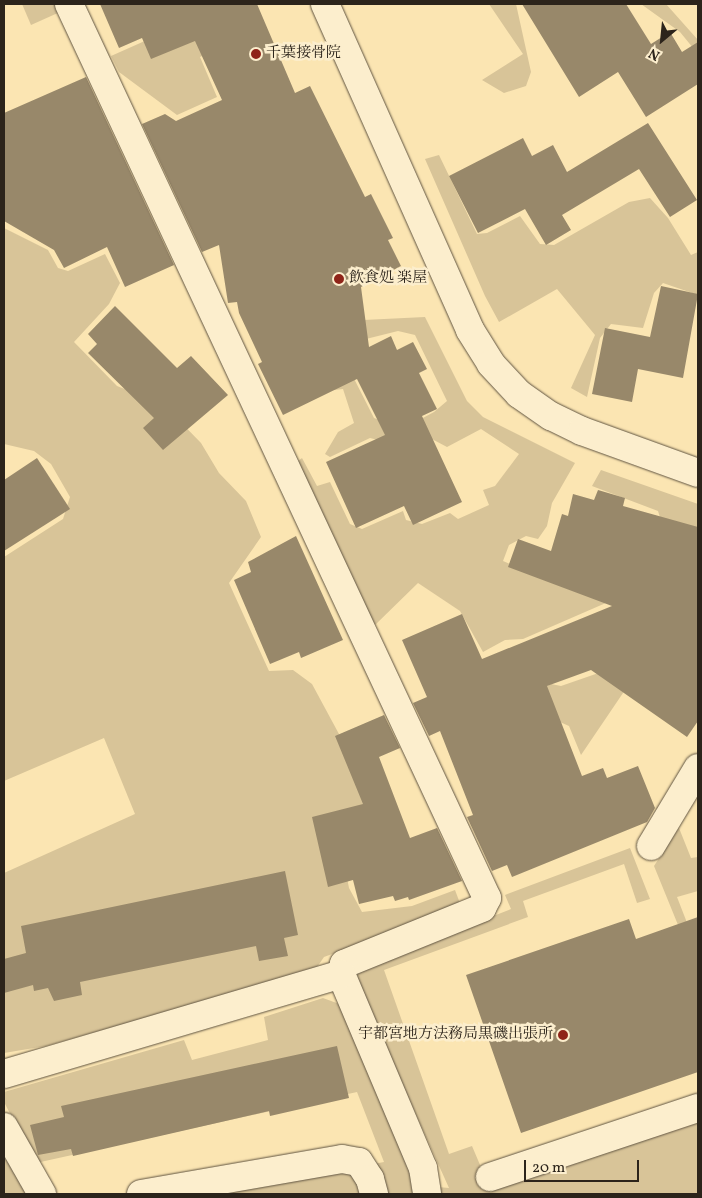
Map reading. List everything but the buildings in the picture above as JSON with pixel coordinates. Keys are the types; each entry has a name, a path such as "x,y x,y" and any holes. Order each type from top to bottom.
{"street":[{"path":"69,4 487,898 482,908 344,964 341,974 423,1168 427,1194"},
{"path":"325,4 470,330 491,364 519,394 551,416 582,431 698,473"},
{"path":"652,846 698,768"},
{"path":"4,1074 341,974"},
{"path":"490,1177 698,1108"},
{"path":"4,1127 42,1194"},
{"path":"141,1194 342,1159 358,1162 370,1179 374,1194"}],"shaded area":[{"path":"22,4 56,4 60,12 31,25"},
{"path":"489,4 516,4 531,72 526,86 504,93 482,80 523,54"},
{"path":"641,4 666,4 698,40 698,54 680,32"},
{"path":"216,25 226,45 200,57 217,97 177,115 119,72 111,56 174,28"},
{"path":"439,155 477,234 487,233 520,216 540,244 554,245 629,202 650,198 668,218 691,255 698,252 698,295 663,283 654,293 643,328 611,324 600,338 587,397 571,388 595,335 557,289 499,322 485,296 425,159"},
{"path":"4,228 48,250 58,268 68,271 105,254 120,283 109,304 74,342 117,386 163,404 201,443 219,473 246,501 261,537 229,583 269,671 293,670 312,684 353,760 368,823 342,852 349,888 362,912 412,906 455,890 461,906 324,957 315,970 46,1046 4,1053 4,873 135,814 104,738 4,781 4,557 63,519 70,497 51,464 34,451 4,444"},
{"path":"425,317 467,401 483,417 575,463 552,503 547,526 538,539 526,536 509,545 503,561 563,586 663,527 658,511 592,486 601,470 698,504 698,572 687,573 665,631 581,755 569,726 551,718 482,718 551,684 561,686 639,659 615,599 523,639 505,640 483,652 460,611 418,583 374,626 297,462 302,458 317,486 330,482 350,524 362,529 403,511 406,520 422,524 450,513 458,519 489,505 483,490 495,486 519,454 481,429 447,447 430,438 382,441 370,438 330,457 325,454 338,432 354,423 343,389 334,390 318,356 343,357 374,418 385,422 406,427 434,412 447,401 415,335 398,331 366,339 302,323"},
{"path":"679,828 691,858 698,857 698,891 677,897 698,951 698,974 654,866"},
{"path":"630,848 650,899 637,903 624,864 523,901 528,917 384,970 449,1154 472,1146 486,1179 590,1157 698,1123 698,1194 213,1194 384,1162 357,1092 36,1163 4,1102 4,1092 184,1040 192,1060 268,1040 264,1017 323,998 342,1005 410,1174 438,1187 449,1188 357,983 358,973 371,964 511,909 505,895"},
{"path":"4,1145 31,1194 4,1194"}],"place":[{"name":"千葉接骨院","path":"256,54"},
{"name":"飲食処 楽屋","path":"339,279"},
{"name":"宇都宮地方法務局黒磯出張所","path":"563,1035"}]}
